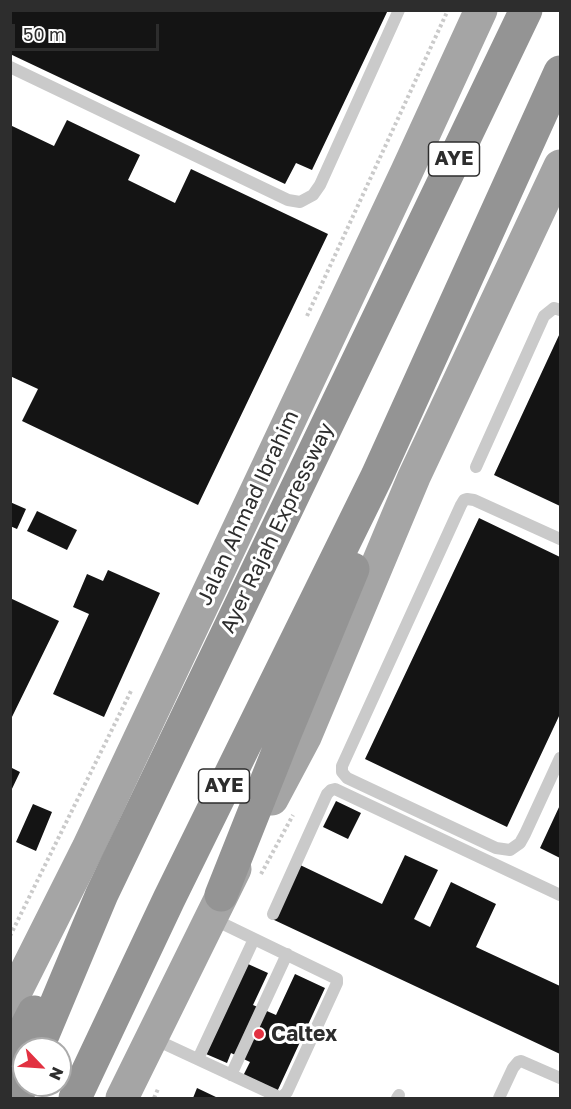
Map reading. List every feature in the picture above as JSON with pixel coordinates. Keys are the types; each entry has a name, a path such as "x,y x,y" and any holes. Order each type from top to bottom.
{"highway":[{"name":"Ayer Rajah Expressway","path":"42,1037 102,894 526,10"},
{"name":"AYE","path":"75,1098 169,899 377,476 561,72"},
{"path":"215,906 364,543 377,506 377,476"},
{"path":"10,1058 58,965 102,894"}],"main road":[{"name":"Jalan Ahmad Ibrahim","path":"13,992 93,837 481,10"},
{"path":"122,1098 215,906 304,737 414,477 561,166"}],"lane":[{"path":"10,67 288,200 300,202 313,195 320,184 399,10"},
{"path":"476,467 544,316 554,308 561,310"},
{"path":"561,539 474,500 464,500 342,766 342,772 347,778 496,848 510,850 520,843 561,758"},
{"path":"273,914 327,794 335,789 561,895"},
{"path":"152,1037 279,1097 285,1095 338,983 337,979 335,976 254,939 215,906"},
{"path":"198,1059 254,939"},
{"path":"231,1075 287,954"},
{"path":"499,1098 513,1068 521,1061 561,1078"}],"path":[{"path":"307,316 448,10"},
{"path":"10,936 135,682"}],"building":[{"path":"10,10 388,10 312,170 296,163 285,184 10,54"},
{"path":"67,120 140,155 128,180 175,203 191,169 328,234 198,505 22,421 38,389 10,376 10,125 54,146"},
{"path":"560,333 560,506 494,475"},
{"path":"10,502 26,509 17,529 10,526"},
{"path":"37,511 77,530 67,550 27,531"},
{"path":"479,518 560,557 560,714 507,827 365,759"},
{"path":"108,570 160,593 104,717 53,694 89,614 73,607 87,574 103,581"},
{"path":"10,598 59,621 10,721"},
{"path":"10,767 20,772 10,793"},
{"path":"336,801 361,813 348,839 323,827"},
{"path":"33,804 52,812 36,851 16,842"},
{"path":"560,805 560,858 540,848"},
{"path":"405,855 438,870 414,919 430,927 451,882 496,904 476,947 560,986 560,1054 272,919 298,864 382,904"},
{"name":"Caltex","path":"248,964 268,973 253,1005 276,1015 295,974 325,988 276,1094 242,1078 250,1062 231,1053 227,1063 206,1054"},
{"path":"197,1088 218,1098 193,1098"}],"place":[{"name":"Caltex","path":"259,1034"}]}
